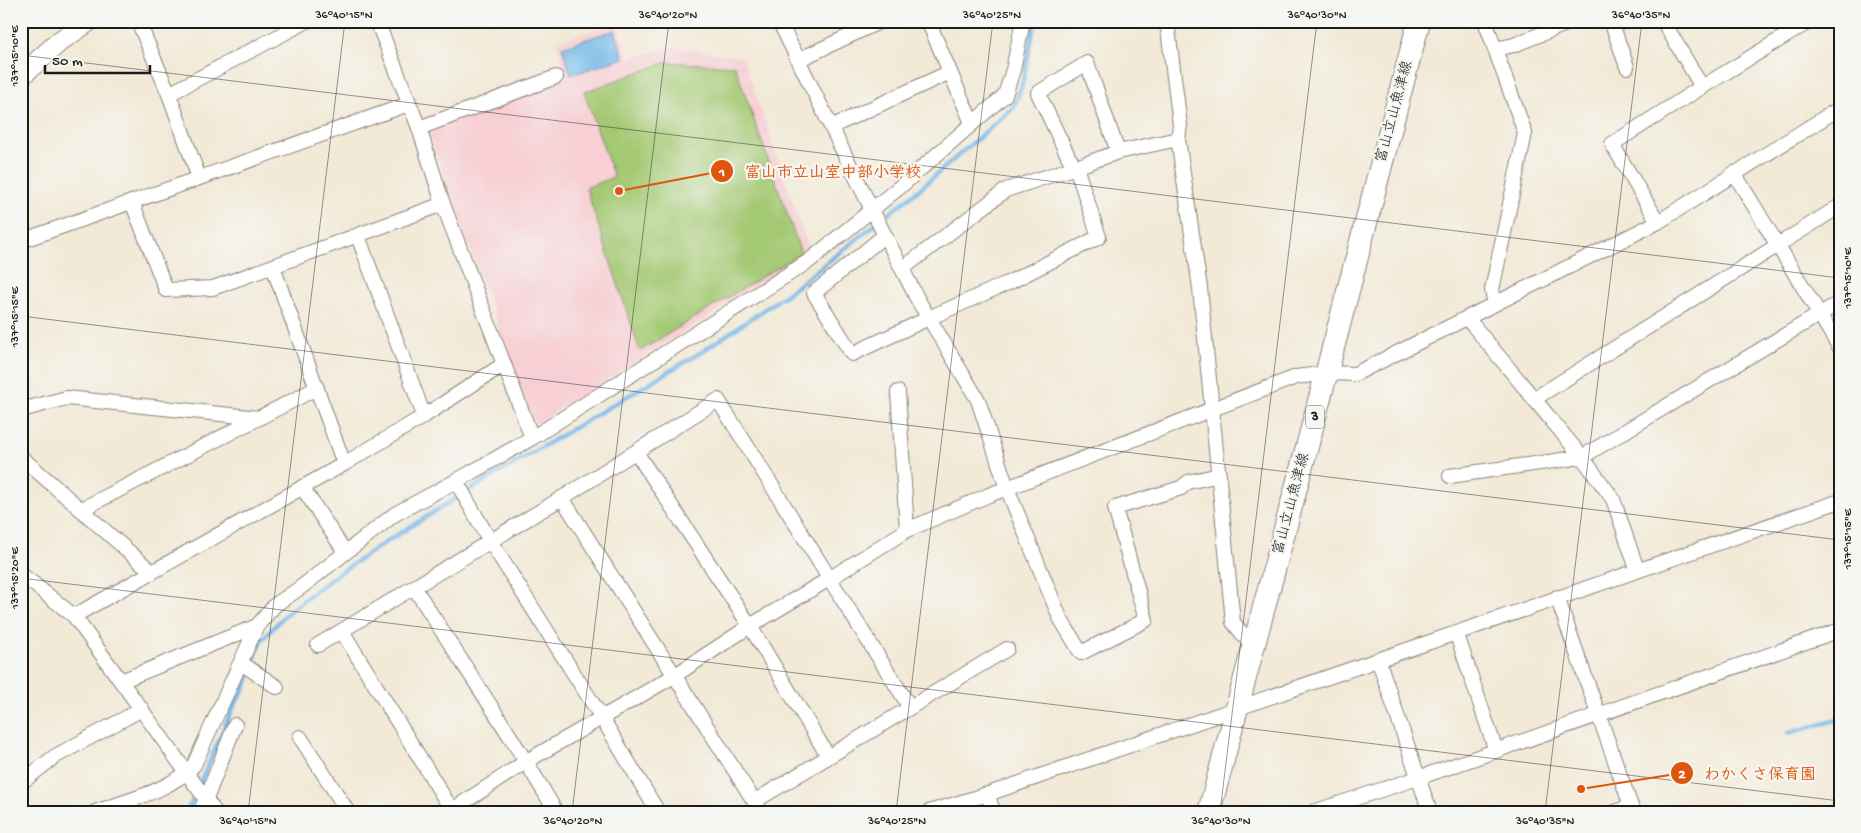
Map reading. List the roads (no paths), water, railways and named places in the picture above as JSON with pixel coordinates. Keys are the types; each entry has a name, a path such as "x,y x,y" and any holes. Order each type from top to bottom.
{"main road":[{"path":"21,76 60,41 89,21"},
{"name":"富山立山魚津線","path":"1209,812 1418,21"}],"street":[{"path":"138,21 169,94 199,178"},
{"path":"169,94 307,21"},
{"path":"377,21 419,128 443,204 532,438"},
{"path":"779,21 919,302 978,400 1007,488 1060,618 1081,653 1146,620 1115,508 1181,488 1188,482 1219,475"},
{"path":"798,60 881,21"},
{"path":"928,21 972,124"},
{"path":"95,812 158,790 190,776 257,626 275,604 300,588 395,514 458,483 532,438 808,261 873,212 1005,95 1013,70 1023,21"},
{"path":"1166,21 1180,125 1178,139 1200,288 1233,622 1252,646"},
{"path":"1485,21 1525,133 1492,290 1495,304"},
{"path":"1495,49 1514,45 1574,21"},
{"path":"1611,21 1628,67"},
{"path":"1663,21 1702,87"},
{"path":"1658,222 1612,144 1810,21"},
{"path":"884,233 814,293 852,354 1012,281 1099,237 1076,167 1069,158 1038,93 1087,63 1118,152"},
{"path":"832,128 950,72"},
{"path":"419,128 556,78"},
{"path":"21,241 409,104"},
{"path":"342,631 452,811 527,761 674,676 750,626 907,530 1007,488 1296,377 1355,374 1658,222 1840,108"},
{"path":"902,269 1006,190 1118,152 1178,139"},
{"path":"1734,173 1840,348"},
{"path":"132,202 166,290 213,288 443,204"},
{"path":"1534,398 1840,206"},
{"path":"358,236 424,416"},
{"path":"274,266 344,464"},
{"path":"1450,476 1582,457 1840,302"},
{"path":"1467,318 1582,457 1613,499 1637,569"},
{"path":"74,616 344,464 424,416 504,364"},
{"path":"82,509 317,388"},
{"path":"898,392 907,530"},
{"path":"21,410 67,398 259,418"},
{"path":"318,645 562,498 718,400 910,707"},
{"path":"636,452 750,626 828,756"},
{"path":"21,457 152,572"},
{"path":"458,483 490,541 602,718 658,812"},
{"path":"302,487 345,552"},
{"path":"562,498 758,806 828,756 1007,649"},
{"path":"929,812 988,794 1840,500"},
{"path":"21,574 74,616 215,812"},
{"path":"414,587 457,656 527,761 556,812"},
{"path":"1558,597 1632,809 1615,812"},
{"path":"122,681 257,626"},
{"path":"1313,812 1418,778 1840,630"},
{"path":"1456,632 1496,751"},
{"path":"1378,659 1430,812"},
{"path":"242,663 277,687"},
{"path":"21,783 54,757 142,709"},
{"path":"200,812 235,725"},
{"path":"300,737 348,812"},
{"path":"988,794 993,812"}],"water":[{"path":"615,30 624,58 571,75 562,47"}],"waterway":[{"path":"185,812 190,806 233,708 246,685 261,641 285,615 332,578 386,542 700,353 787,294 915,193 1014,107 1023,81 1035,21"},
{"path":"1789,733 1840,719"}],"place":[{"name":"富山市立山室中部小学校","path":"619,191"},
{"name":"わかくさ保育園","path":"1581,789"}]}
